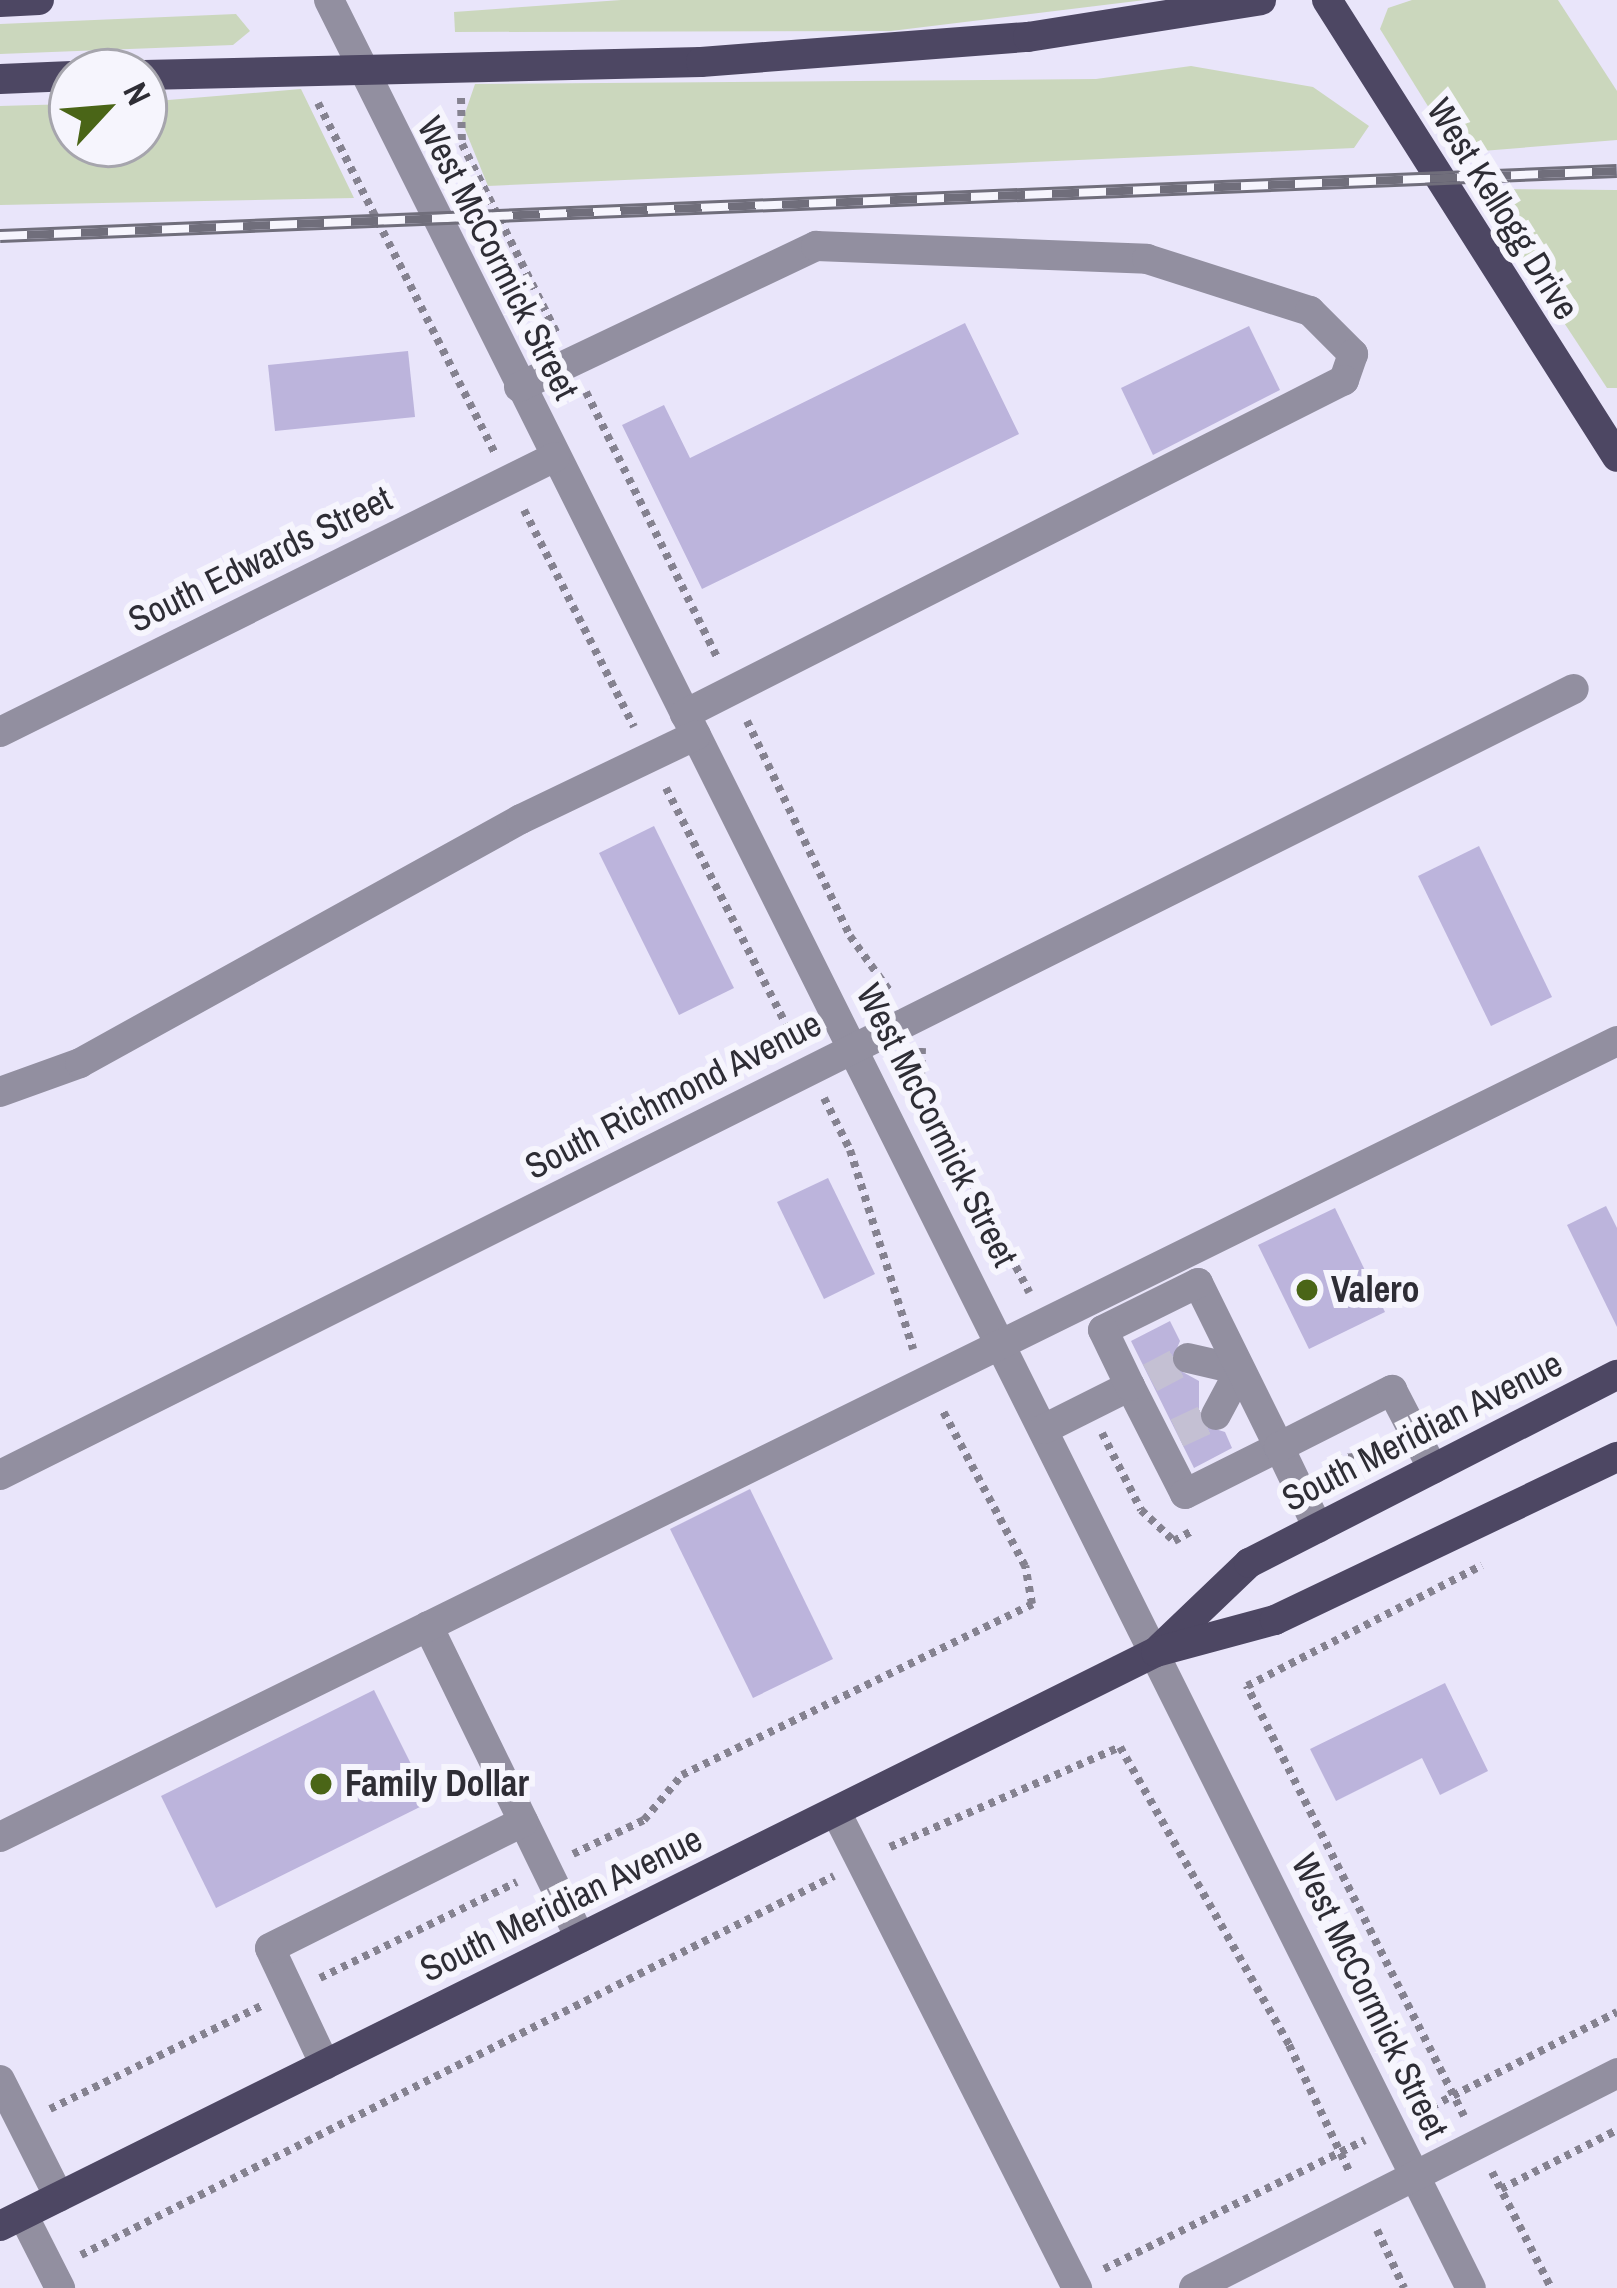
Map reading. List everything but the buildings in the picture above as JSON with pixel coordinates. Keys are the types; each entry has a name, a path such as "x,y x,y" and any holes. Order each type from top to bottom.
{"main road":[{"path":"0,2 39,0"},
{"path":"168,75 361,73 861,52 1261,0"},
{"name":"West Kellogg Drive","path":"1327,0 1617,457"},
{"path":"0,79 48,77"},
{"name":"South Meridian Avenue","path":"1156,1652 1249,1563 1617,1375"},
{"name":"South Meridian Avenue","path":"12,2220 1156,1652 1275,1620 1617,1457"}],"street":[{"name":"West McCormick Street","path":"329,0 361,73 854,1046 1471,2288"},
{"path":"0,1092 80,1063 691,725 1344,380 1353,354 1310,311 1147,259 815,246 519,387"},
{"name":"South Edwards Street","path":"0,731 555,457"},
{"name":"South Richmond Avenue","path":"0,1475 1574,689"},
{"path":"0,1837 1617,1041"},
{"path":"1138,1274 1154,1305"},
{"path":"1318,1528 1279,1447 1198,1283 1103,1330 1140,1382 1145,1417 1185,1494 1279,1447 1392,1390 1432,1469"},
{"path":"1188,1358 1240,1370"},
{"path":"1216,1415 1240,1370"},
{"path":"1044,1429 1140,1382"},
{"path":"1145,1417 1177,1433"},
{"path":"428,1626 580,1938"},
{"path":"836,1812 1076,2286"},
{"path":"326,2065 270,1948 523,1822"},
{"path":"1194,2288 1617,2073"},
{"path":"0,2080 59,2197"},
{"path":"12,2220 56,2279"}],"path":[{"path":"1498,1556 1246,1686 1551,2288"},
{"path":"56,2279 862,1862 1120,1747 1340,2152 1404,2288"},
{"path":"1076,2286 1617,2012"},
{"path":"1501,2189 1617,2130"}],"green space":[{"path":"621,0 1145,0 891,31 455,32 454,12"},
{"path":"1412,0 1558,0 1617,91 1617,140 1457,153 1380,29 1388,8"},
{"path":"236,14 250,31 233,45 48,48 48,52 0,54 0,24"},
{"path":"1191,66 1313,87 1369,126 1354,148 488,186 462,122 475,84 1096,79"},
{"path":"301,89 354,198 0,205 0,106 48,105 48,168 168,168 168,100"},
{"path":"1476,189 1617,190 1617,388 1607,388"}],"tunnel":[{"path":"1150,1378 1188,1358"},
{"path":"1177,1433 1216,1415"}],"railway":[{"path":"0,236 1617,171"}],"place":[{"name":"Valero","path":"1307,1290"},
{"name":"Family Dollar","path":"321,1784"}]}
